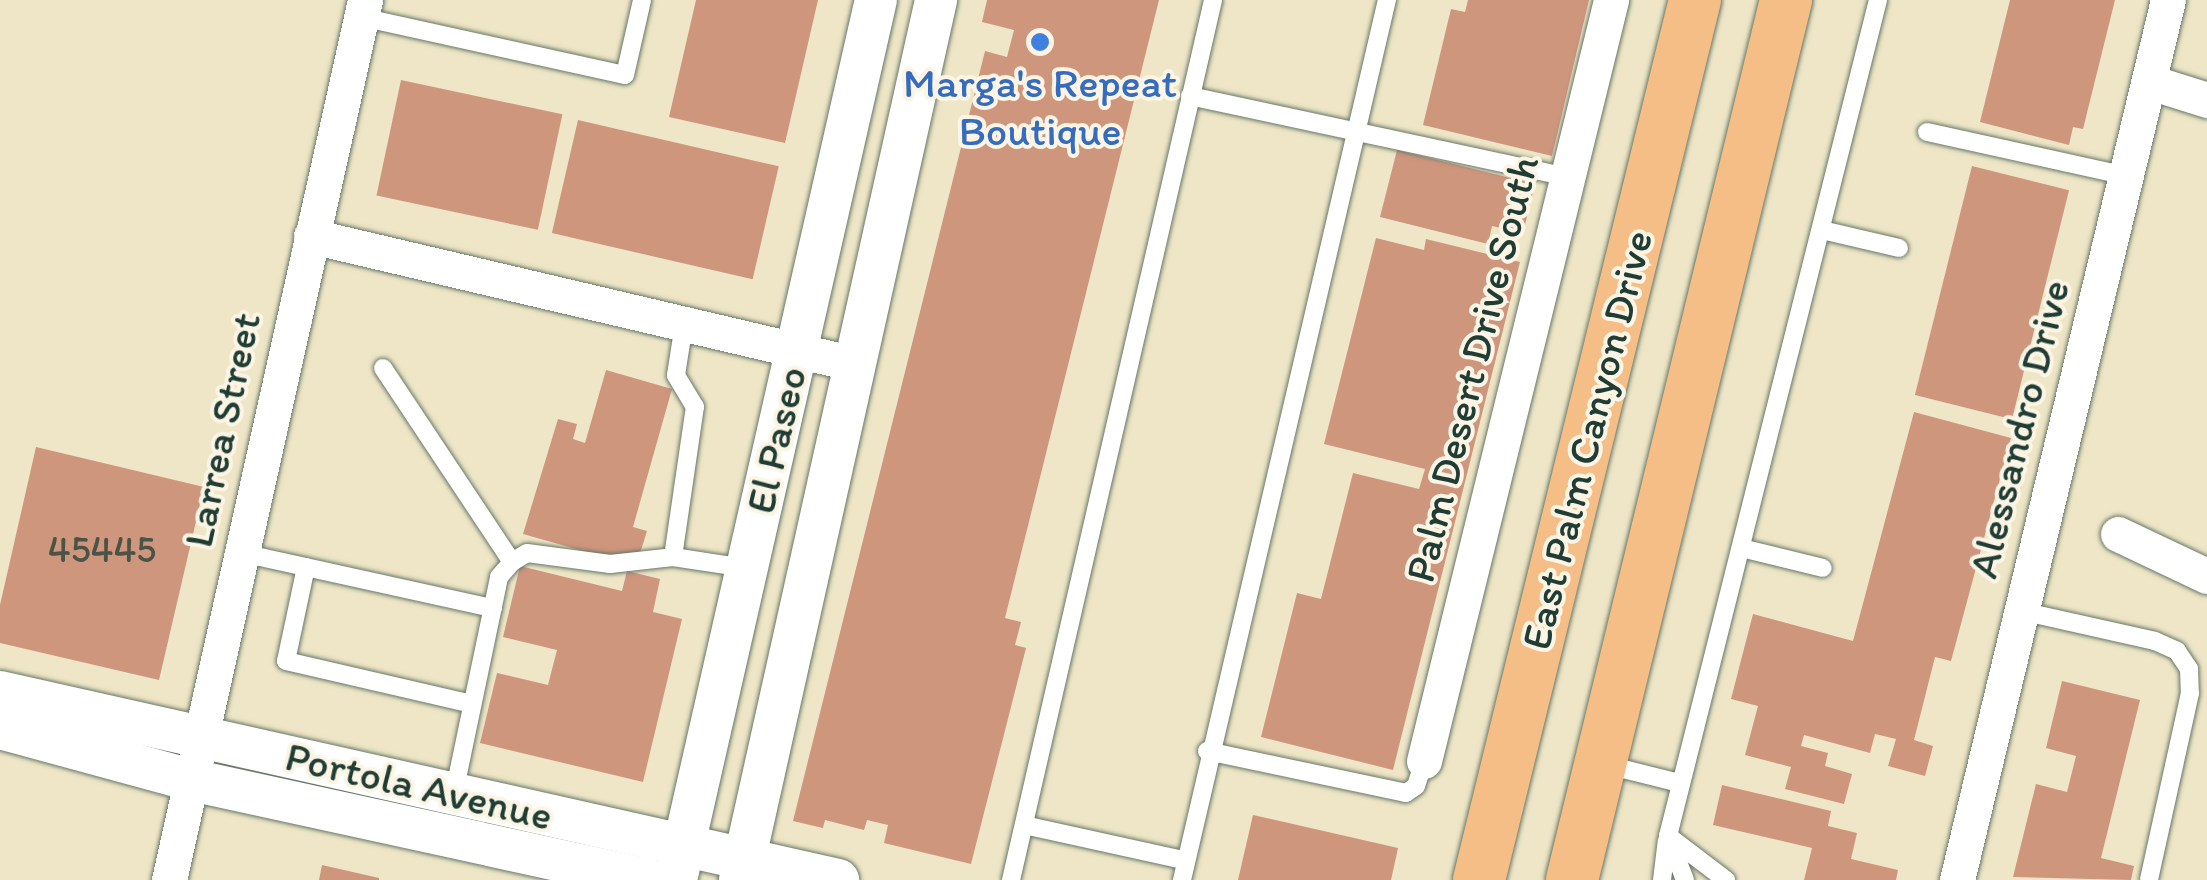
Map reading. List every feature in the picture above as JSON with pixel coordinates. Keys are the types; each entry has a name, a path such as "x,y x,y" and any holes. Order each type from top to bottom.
{"main road":[{"name":"East Palm Canyon Drive","path":"1479,880 1695,0"},
{"name":"East Palm Canyon Drive","path":"1572,880 1786,0"}],"street":[{"name":"El Paseo","path":"711,870 747,568 876,0"},
{"name":"El Paseo","path":"711,870 764,776 936,0"},
{"name":"Palm Desert Drive South","path":"1424,761 1610,0"},
{"name":"Alessandro Drive","path":"1957,880 2168,0"},
{"name":"Larrea Street","path":"169,880 363,9"},
{"path":"2150,82 2207,100"},
{"path":"311,236 855,364"},
{"path":"2118,534 2207,576"},
{"name":"Portola Avenue","path":"0,692 454,794 711,870"},
{"name":"Portola Avenue","path":"0,728 192,780 453,838 711,870 838,880"}],"lane":[{"path":"363,9 625,76 642,0"},
{"path":"1011,880 1213,0"},
{"path":"1182,880 1207,751 1388,0"},
{"path":"1662,880 1680,783 1878,0"},
{"path":"1190,96 1564,176"},
{"path":"1927,132 2127,176"},
{"path":"1822,230 1899,248"},
{"path":"673,558 694,407 682,392 676,360 684,324"},
{"path":"383,368 512,562"},
{"path":"1741,548 1823,568"},
{"path":"242,553 493,608"},
{"path":"453,838 454,794 472,704 500,576 512,562 527,553 610,564 673,558 747,568"},
{"path":"306,567 286,661 472,704"},
{"path":"2021,611 2155,641 2177,651 2189,669 2149,880"},
{"path":"1207,751 1406,793 1416,786 1424,761"},
{"path":"1601,764 1680,783"},
{"path":"1024,825 1183,860"},
{"path":"1668,836 1685,880"},
{"path":"1668,836 1726,880"}],"building":[{"path":"696,0 818,0 785,143 669,117"},
{"path":"987,0 1159,0 1005,618 1021,622 1015,645 1026,648 971,864 884,843 888,825 867,820 864,830 825,820 823,828 793,821 985,51 1007,57 1014,30 982,22"},
{"path":"1468,0 1589,0 1552,156 1423,125 1451,9 1465,12"},
{"path":"2010,0 2115,0 2083,129 2073,127 2069,145 1980,122"},
{"path":"401,80 562,114 538,230 376,195"},
{"path":"578,120 779,166 753,279 552,233"},
{"path":"1397,150 1535,184 1523,233 1492,226 1488,244 1380,217"},
{"path":"1972,166 2069,190 2012,419 1915,395"},
{"path":"1376,238 1424,250 1426,239 1520,262 1393,770 1261,737 1297,593 1321,599 1353,473 1419,489 1425,469 1324,444"},
{"path":"606,370 672,389 633,527 647,531 636,566 523,534 558,419 577,424 573,439 585,443"},
{"path":"1914,412 2011,438 1951,661 1935,657 1914,740 1933,746 1925,776 1888,766 1896,739 1875,734 1870,753 1804,735 1801,746 1828,753 1825,766 1852,774 1844,804 1785,789 1791,767 1745,755 1758,706 1731,699 1753,614 1853,641"},
{"path":"36,447 204,487 159,680 0,643 0,605"},
{"path":"520,566 622,591 627,571 660,579 653,612 682,619 643,782 480,743 497,673 548,685 557,650 503,637"},
{"path":"2062,681 2140,700 2101,858 2134,866 2131,880 2013,877 2036,784 2067,792 2076,756 2046,748"},
{"path":"1722,785 1831,811 1828,826 1857,833 1851,859 1898,870 1896,880 1804,880 1812,848 1713,825"},
{"path":"1253,815 1398,848 1391,880 1238,880"},
{"path":"322,865 379,878 379,880 319,880"}],"place":[{"name":"Marga's Repeat Boutique","path":"1040,42"}]}
